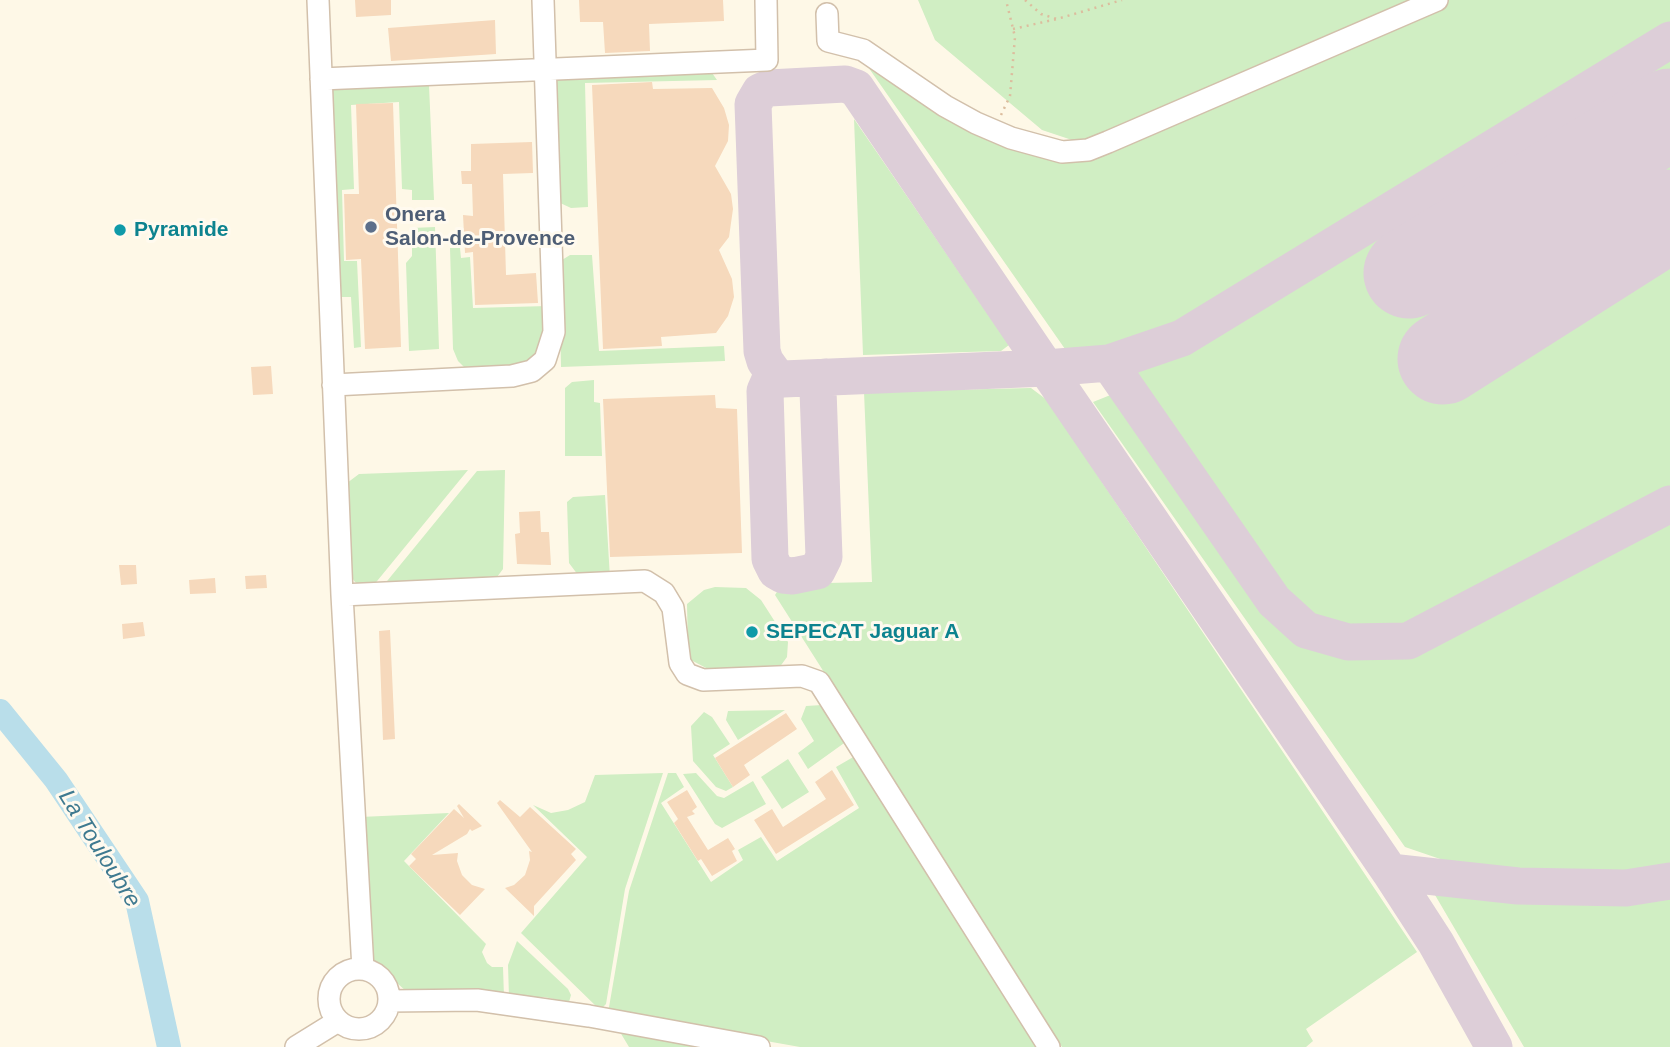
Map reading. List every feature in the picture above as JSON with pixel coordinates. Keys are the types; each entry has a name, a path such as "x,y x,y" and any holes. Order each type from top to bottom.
{"street":[{"path":"318,0 342,595 363,969"},
{"path":"333,385 512,376 532,371 545,360 554,332 543,0"},
{"path":"321,79 767,60 765,0"},
{"path":"827,15 828,41 863,50 945,106 976,123 1043,148 1062,152 1088,150 1437,0"},
{"path":"342,595 645,582 664,593 673,608 680,663 687,674 703,680 802,676 819,682 1049,1047"},
{"path":"363,969 379,976 389,992 389,1001 382,1019 367,1038 338,1021 329,1004 331,986 344,972 363,969"},
{"path":"389,1001 477,1000 589,1016 759,1047"},
{"path":"296,1047 338,1021"}],"path":[{"path":"976,123 995,121 1005,112 1013,72 1013,29 1006,0"},
{"path":"1026,0 1041,14 1057,19"},
{"path":"1013,29 1122,0"}],"green space":[{"path":"918,0 1670,0 1670,1047 1524,1047 1435,895 1466,891 1449,862 1405,847 1093,402 1118,392 1100,348 1065,349 866,64 1001,140 1102,150 1042,130 935,40"},
{"path":"710,70 717,80 585,83 588,207 571,208 558,202 553,82 561,74"},
{"path":"425,79 429,85 434,200 412,200 412,190 402,189 399,102 351,105 354,189 342,190 344,261 357,261 361,347 354,348 351,297 335,297 332,89"},
{"path":"854,119 1009,345 1001,351 863,355"},
{"path":"435,227 439,349 409,351 406,263 412,256 412,228"},
{"path":"450,248 460,248 461,258 470,257 473,308 548,306 549,325 536,354 526,363 517,368 466,369 458,361 453,349"},
{"path":"570,255 592,255 599,351 724,346 725,361 561,367 559,268 562,260"},
{"path":"594,380 594,402 600,403 602,456 565,456 565,388 572,382"},
{"path":"1031,388 1047,400 1417,952 1306,1029 1313,1041 1306,1047 1062,1047 775,595 782,584 872,582 864,392"},
{"path":"468,470 373,586 364,587 355,582 350,575 347,483 359,474"},
{"path":"505,470 503,569 497,577 383,586 477,471"},
{"path":"605,495 610,578 578,575 569,563 567,502 573,497"},
{"path":"715,587 746,588 761,600 788,642 787,657 779,668 708,669 691,660 688,653 687,604 704,590"},
{"path":"822,705 847,741 808,769 798,753 814,741 801,719 806,706"},
{"path":"785,710 738,740 726,720 728,711"},
{"path":"704,712 712,717 730,744 713,755 733,787 726,791 716,787 693,761 691,726"},
{"path":"855,756 1042,1047 800,1047 608,1013 629,891 668,773 676,773 684,787 661,803 711,882 743,860 738,850 761,837 777,861 859,808 836,767"},
{"path":"788,759 809,792 782,809 761,777"},
{"path":"663,773 625,889 606,1004 600,1010 521,933 587,857 533,805 551,813 568,810 585,802 595,775"},
{"path":"696,773 717,796 724,798 753,781 766,804 722,828 715,824 683,774"},
{"path":"449,813 404,861 486,944 482,952 487,963 492,967 503,967 504,997 408,993 371,959 360,817"},
{"path":"517,941 568,989 571,995 569,1002 544,997 509,997 508,965"},
{"path":"617,1027 725,1047 629,1047"}],"building":[{"path":"355,0 391,0 391,15 356,17"},
{"path":"579,0 723,0 724,21 649,24 650,51 605,53 603,22 580,22"},
{"path":"495,20 496,54 391,61 388,28"},
{"path":"652,82 653,89 712,88 724,108 729,125 728,141 715,166 731,194 733,209 729,237 719,250 732,279 734,297 728,316 716,333 661,337 662,346 603,349 592,85"},
{"name":"Onera Salon-de-Provence","path":"393,103 401,347 365,349 361,259 346,260 344,194 359,194 356,104"},
{"path":"532,142 533,173 503,174 506,275 536,273 538,303 475,305 473,252 465,253 463,215 473,216 472,184 462,184 461,171 471,171 471,144"},
{"path":"271,366 273,394 253,395 251,367"},
{"path":"715,395 716,408 737,409 742,553 610,557 603,399"},
{"path":"540,511 541,532 549,532 551,565 517,564 515,534 520,533 519,512"},
{"path":"119,565 136,565 137,584 121,585"},
{"path":"266,575 267,588 246,589 245,576"},
{"path":"215,578 216,593 190,594 189,580"},
{"path":"143,622 145,636 123,639 122,624"},
{"path":"390,630 395,739 383,740 379,631"},
{"path":"786,713 797,729 744,765 750,775 733,787 715,758"},
{"path":"832,770 854,805 776,854 754,820 772,809 783,827 826,799 815,782"},
{"path":"687,790 697,807 692,811 695,814 687,817 708,850 728,838 735,849 732,851 737,861 712,876 701,859 698,861 674,823 678,819 667,802"},
{"path":"500,800 520,817 530,807 576,849 571,854 576,860 534,906 534,916 505,888 514,885 525,875 530,860 529,851 532,852 497,803"},
{"path":"459,804 482,826 472,831 470,829 467,834 432,855 458,853 457,861 462,875 472,885 485,889 460,915 409,866 416,859 411,854 454,809 464,818 457,806"}],"waterway":[{"name":"La Touloubre","path":"0,711 56,780 137,901 169,1047"}],"taxiway":[{"path":"1494,1047 1436,943 1390,872 1046,368 856,88 845,84 769,88 760,92 753,104 762,351 765,361 775,375 783,379 1046,368 1109,363 1182,338 1670,40"},
{"path":"1109,363 1274,601 1306,630 1348,642 1408,641 1670,504"},
{"path":"783,379 769,382 765,391 770,559 776,571 793,576 817,571 824,557 818,390 825,377"},
{"path":"1390,872 1518,886 1626,888 1670,881"}],"runway":[{"path":"1409,273 1670,114"},
{"path":"1443,359 1670,215"}],"place":[{"name":"Onera Salon-de-Provence","path":"371,227"},
{"name":"Pyramide","path":"120,230"},
{"name":"SEPECAT Jaguar A","path":"752,632"}]}
